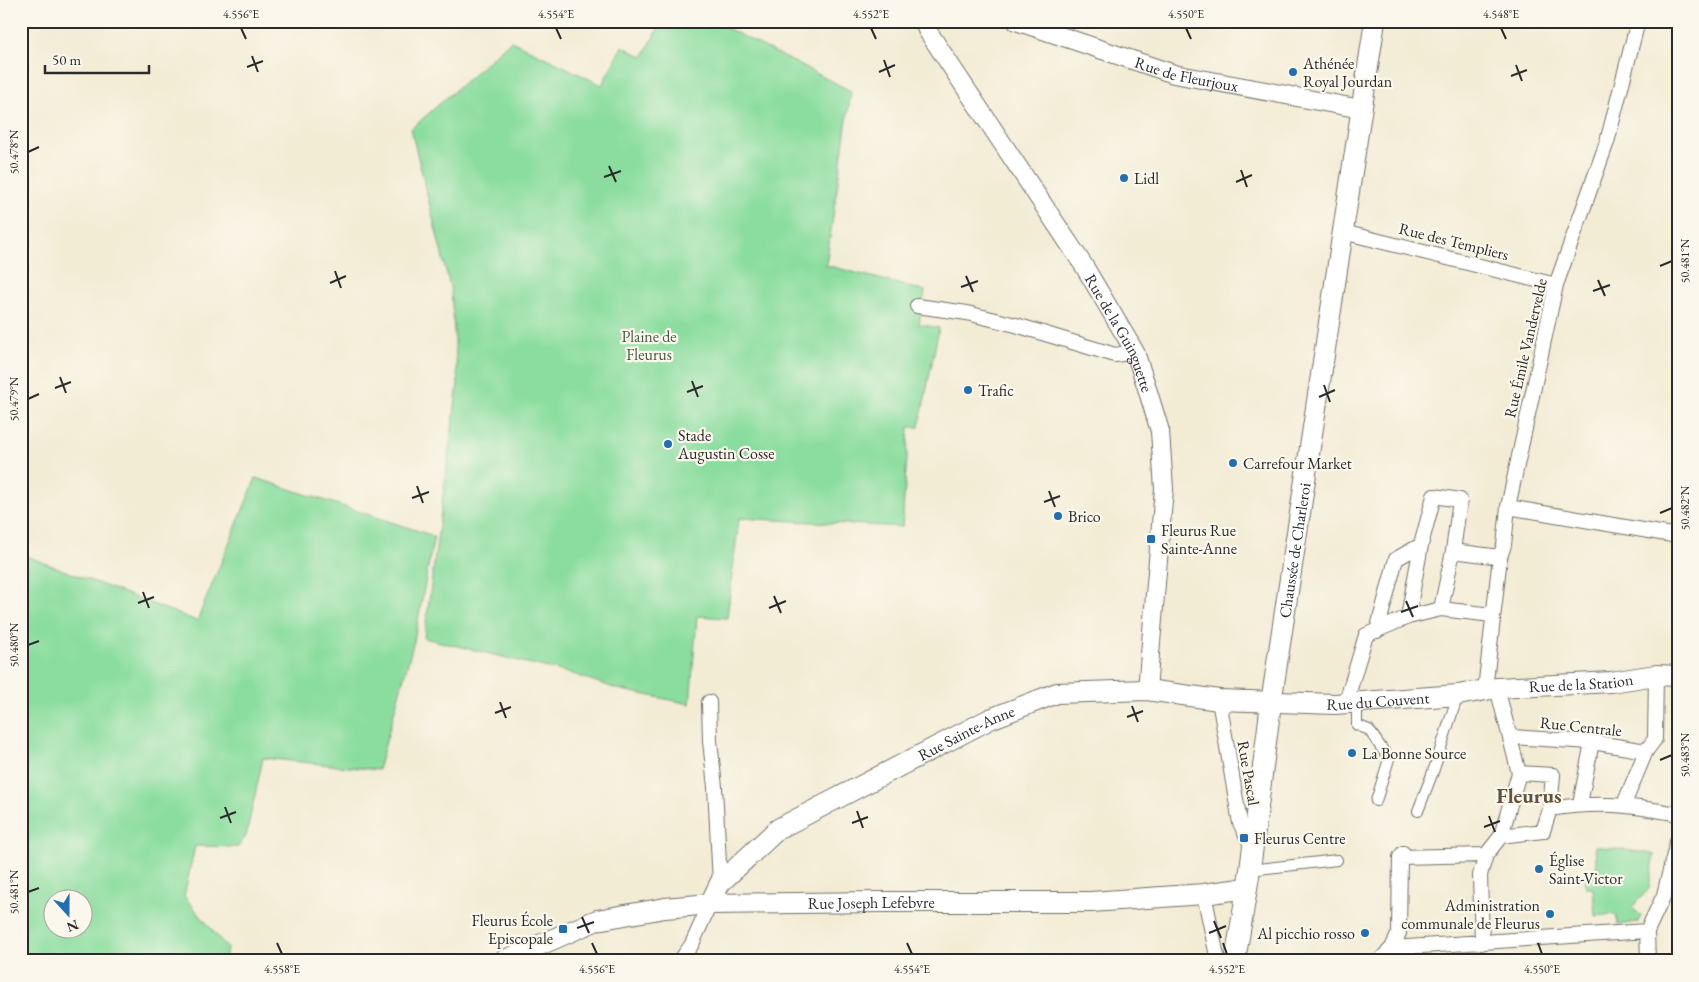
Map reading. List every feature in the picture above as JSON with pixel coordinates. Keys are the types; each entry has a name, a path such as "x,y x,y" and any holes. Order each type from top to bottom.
{"main road":[{"name":"Chaussée de Charleroi","path":"1235,961 1249,879 1272,703 1374,21"},
{"name":"Rue de la Station","path":"1491,689 1611,682 1656,676 1678,676"},
{"name":"Rue du Couvent","path":"1272,703 1351,702 1458,695 1491,689"},
{"name":"Rue Sainte-Anne","path":"710,904 720,883 778,829 990,719 1057,693 1146,690 1219,700 1272,703"},
{"name":"Rue Joseph Lefebvre","path":"503,961 597,920 665,908 710,904 1091,902 1204,894 1249,879"}],"street":[{"name":"Rue de la Guinguette","path":"924,21 927,30 1084,266 1135,352 1160,431 1164,489 1146,690"},
{"name":"Rue de Fleurjoux","path":"1016,21 1174,74 1361,108"},
{"name":"Rue Émile Vandervelde","path":"1491,689 1492,615 1500,557 1504,546 1508,508 1556,285 1607,142 1638,21"},
{"name":"Rue des Templiers","path":"1343,232 1556,285"},
{"path":"917,306 967,313 1016,325 1115,355 1135,352"},
{"path":"1408,617 1421,545 1434,496 1460,500 1453,551 1440,609"},
{"path":"1508,508 1678,536"},
{"path":"1377,631 1396,559 1421,545"},
{"path":"1453,551 1500,557"},
{"path":"1376,801 1388,759 1370,730 1357,725 1351,702 1366,635 1408,617 1440,609 1492,615"},
{"path":"1624,804 1646,751 1655,739 1656,676"},
{"path":"1482,943 1480,874 1486,855 1501,836 1519,773 1511,737 1491,689"},
{"path":"1418,811 1458,695"},
{"name":"Rue Pascal","path":"1219,700 1240,823 1253,849"},
{"path":"709,702 720,883"},
{"name":"Rue Centrale","path":"1511,737 1592,742 1646,751"},
{"path":"1580,804 1592,742"},
{"path":"1501,836 1543,831 1550,809 1553,776 1519,773"},
{"path":"1550,809 1580,804 1624,804 1678,814"},
{"path":"1648,961 1648,931 1664,896 1678,838"},
{"path":"1383,961 1383,956 1392,948 1399,933 1401,855 1486,855"},
{"path":"1249,879 1337,860"},
{"path":"1204,894 1218,961"},
{"path":"680,961 692,944 710,904"},
{"path":"1392,948 1648,931"}],"green space":[{"name":"Plaine de Fleurus","path":"662,21 713,21 851,91 826,265 925,291 919,324 939,328 919,427 909,427 902,527 739,518 727,618 697,616 690,704 617,689 573,674 424,638 458,384 451,291 411,129 511,41 602,85 622,46 643,57"},
{"path":"256,478 434,536 414,641 378,770 263,758 246,836 238,847 195,846 184,896 227,948 225,961 21,961 21,554 197,621"},
{"path":"1595,846 1654,854 1649,889 1632,907 1641,916 1638,922 1618,925 1616,914 1595,916 1593,888 1586,888 1585,875 1597,874"}],"place":[{"name":"Athénée Royal Jourdan","path":"1293,72"},
{"name":"Lidl","path":"1124,178"},
{"name":"Trafic","path":"968,390"},
{"name":"Stade Augustin Cosse","path":"668,444"},
{"name":"Carrefour Market","path":"1233,463"},
{"name":"Brico","path":"1058,516"},
{"name":"Fleurus Rue Sainte-Anne","path":"1151,539"},
{"name":"La Bonne Source","path":"1352,753"},
{"name":"Fleurus Centre","path":"1244,838"},
{"name":"Église Saint-Victor","path":"1539,869"},
{"name":"Administration communale de Fleurus","path":"1550,914"},
{"name":"Fleurus École Episcopale","path":"563,929"},
{"name":"Al picchio rosso","path":"1365,933"}],"district":[{"name":"Fleurus","path":"1529,796"}]}
